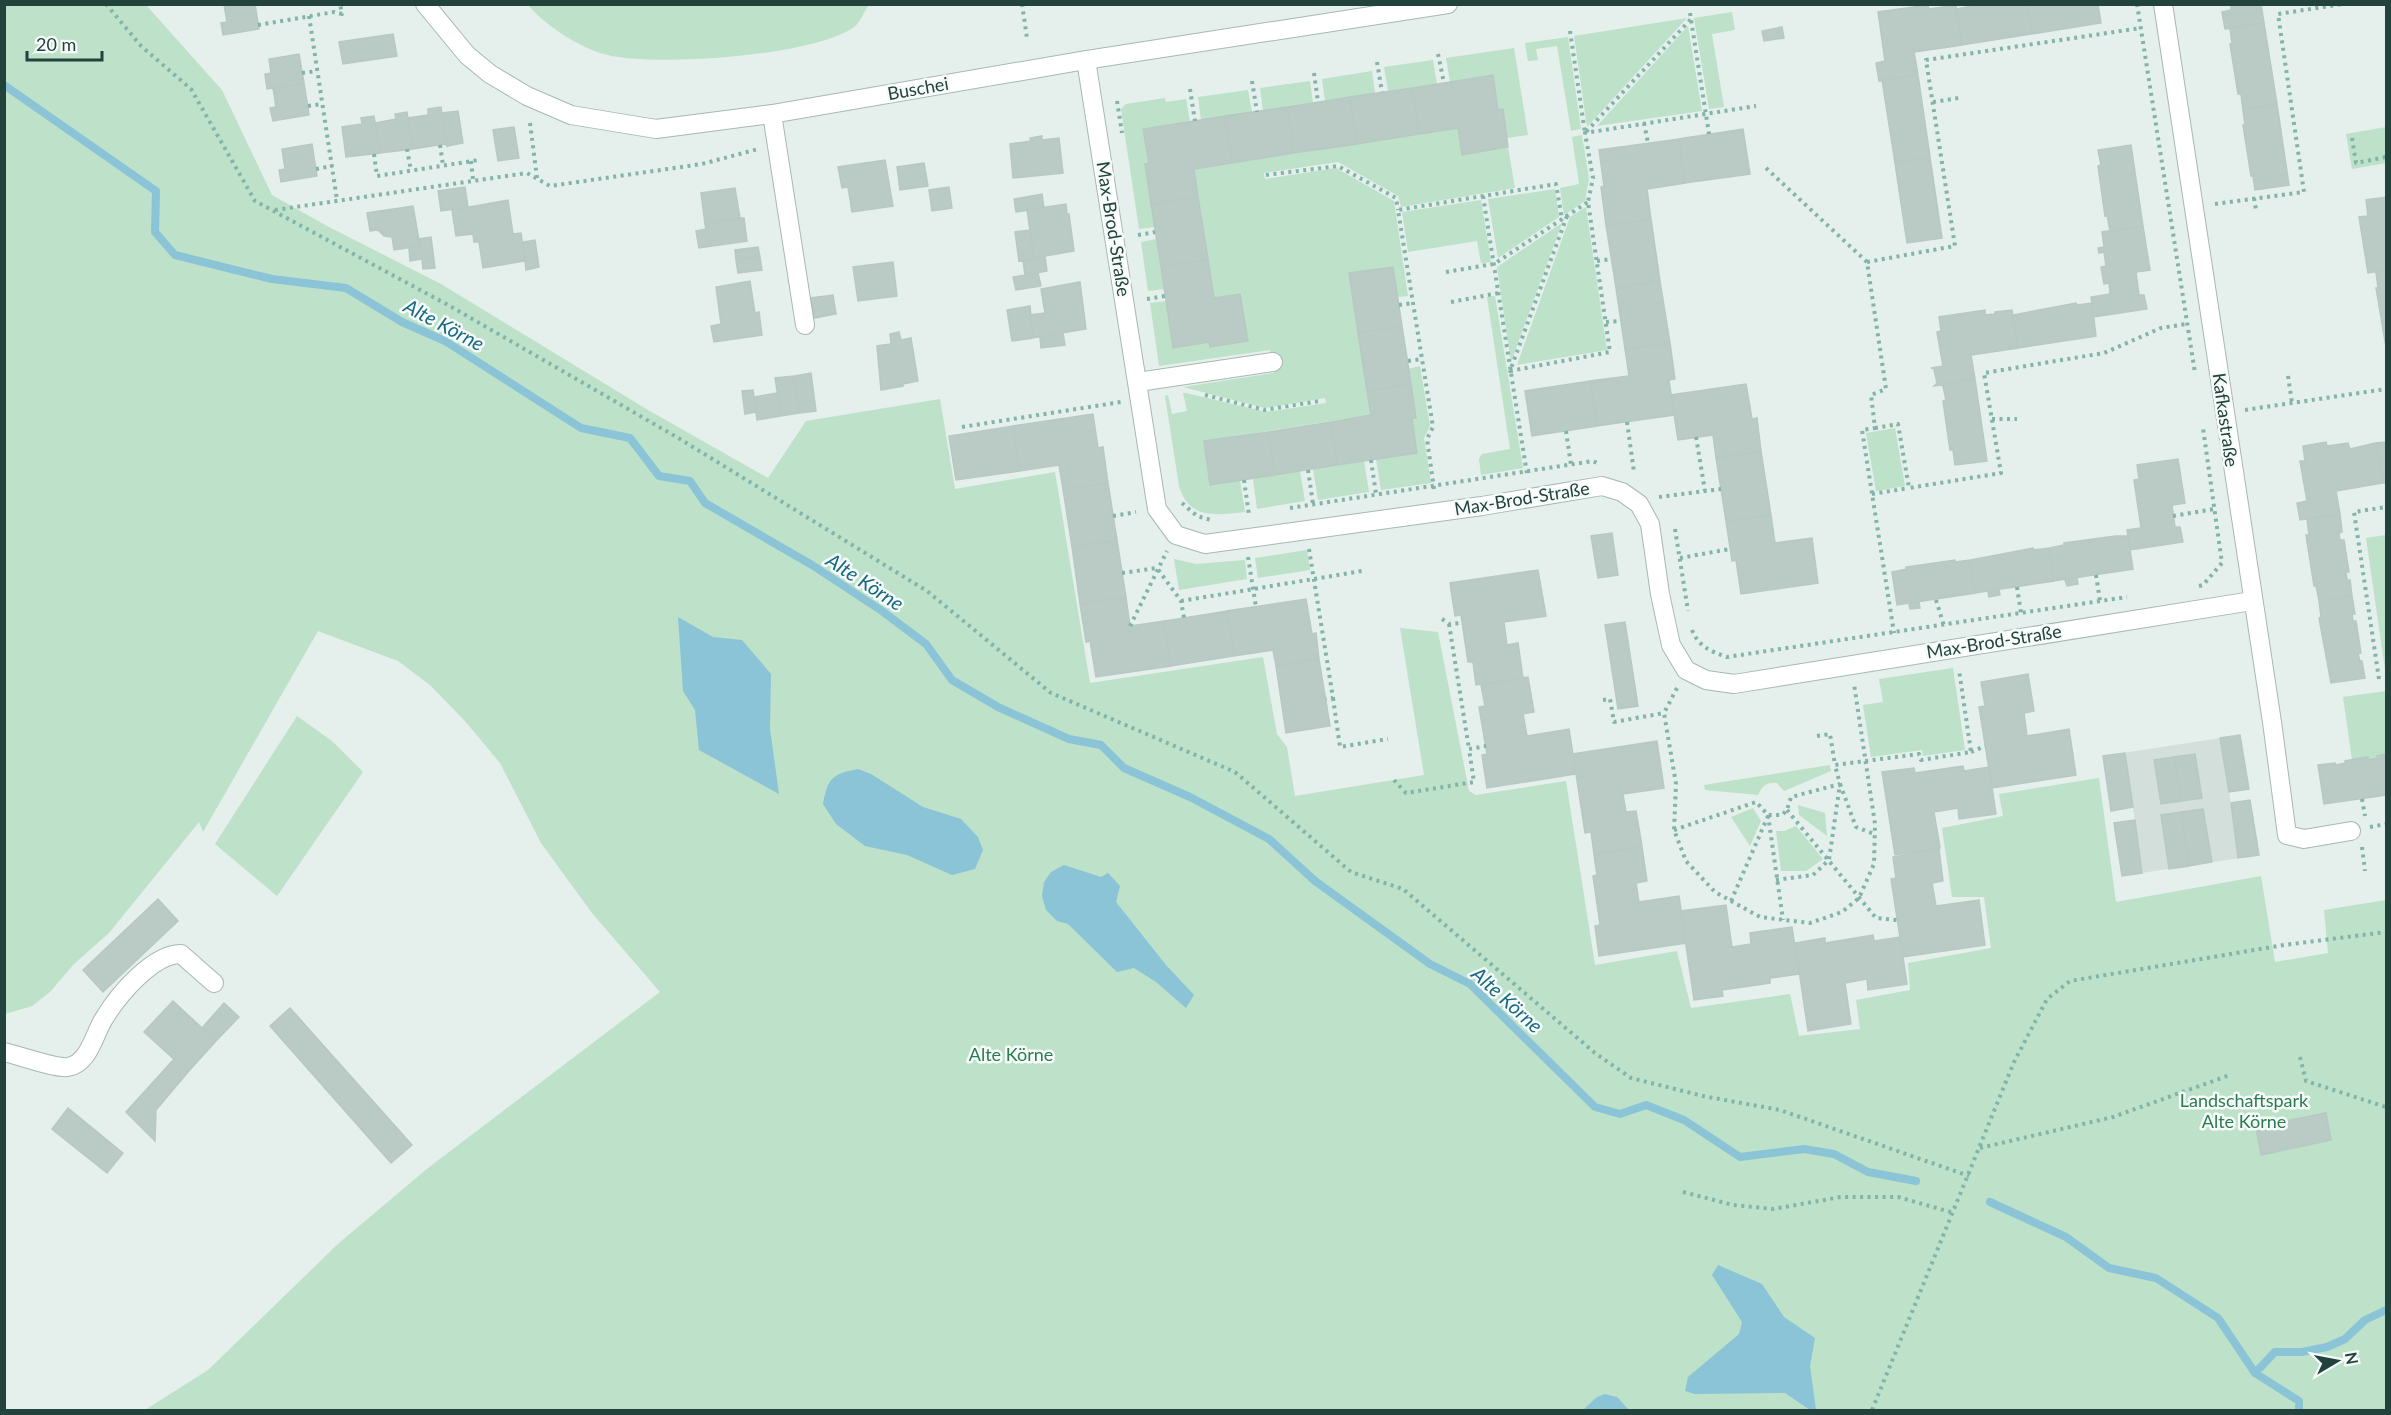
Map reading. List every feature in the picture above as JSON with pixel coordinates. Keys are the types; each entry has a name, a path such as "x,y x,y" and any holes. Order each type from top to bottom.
{"street":[{"name":"Buschei","path":"425,4 467,55 489,74 527,96 571,115 656,129 772,114 1355,12 1448,4"},
{"name":"Kafkastraße","path":"2163,4 2272,722 2287,835 2304,839 2351,831"},
{"name":"Max-Brod-Straße","path":"1086,60 1157,509 1176,535 1205,544 1437,512 1602,486 1622,492 1639,504 1650,524 1660,594 1671,645 1686,670 1706,680 1734,684 2252,601"},
{"path":"772,114 805,325"},
{"path":"1138,382 1273,362"},
{"path":"4,1052 66,1068 78,1063 91,1046 104,1018 126,988 150,967 172,954 181,954 214,983"}],"path":[{"path":"106,4 141,46 191,89 255,201 448,305 680,439 927,591 1051,693 1235,772 1352,873 1403,888 1595,1053 1631,1078 1703,1096 1780,1110 1969,1176"},
{"path":"258,25 334,12 342,14 340,4"},
{"path":"1022,4 1027,38"},
{"path":"2137,4 2195,377"},
{"path":"2193,207 2304,192 2278,14 2343,4"},
{"path":"1690,13 1709,134"},
{"path":"309,16 337,200"},
{"path":"1586,133 1691,19"},
{"path":"1867,262 1955,246 1926,60 2140,28"},
{"path":"1510,371 1610,352 1588,202 1593,178 1570,31"},
{"path":"1438,54 1444,83"},
{"path":"1377,62 1382,92"},
{"path":"302,73 317,71"},
{"path":"1314,73 1318,102"},
{"path":"1252,81 1257,112"},
{"path":"1190,90 1195,121"},
{"path":"1933,102 1959,98"},
{"path":"1117,101 1122,135"},
{"path":"308,106 322,104"},
{"path":"1586,133 1756,106"},
{"path":"530,123 537,178"},
{"path":"1644,123 1648,143"},
{"path":"2352,138 2356,163 2386,157"},
{"path":"440,145 443,165"},
{"path":"407,149 411,171"},
{"path":"273,210 526,172 550,186 702,164 759,149"},
{"path":"374,154 377,176 478,160"},
{"path":"471,161 473,179"},
{"path":"316,169 332,166"},
{"path":"1266,176 1338,166 1396,198 1432,428 1427,439 1437,512"},
{"path":"1766,168 1867,262 1886,389 1871,395 1875,428"},
{"path":"1398,210 1556,184 1562,220"},
{"path":"1483,196 1484,213 1492,235 1494,264 1530,497"},
{"path":"2254,198 2256,210"},
{"path":"1446,272 1494,264 1588,202"},
{"path":"1510,371 1567,216"},
{"path":"1136,224 1139,246"},
{"path":"1138,235 1155,232"},
{"path":"1597,261 1611,259"},
{"path":"1146,288 1149,310"},
{"path":"1451,302 1499,293"},
{"path":"1147,299 1165,296"},
{"path":"1399,305 1413,303"},
{"path":"1606,322 1621,321"},
{"path":"1872,494 2001,473 1984,373 2104,352 2161,328 2186,324"},
{"path":"1408,361 1422,359"},
{"path":"2288,376 2292,403"},
{"path":"2224,414 2386,389"},
{"path":"1299,404 1319,401"},
{"path":"1992,419 2017,419"},
{"path":"2192,587 2203,585 2222,563 2202,421"},
{"path":"1628,422 1634,472"},
{"path":"1898,658 1862,430 1898,424 1909,488"},
{"path":"1566,431 1571,465"},
{"path":"1696,437 1705,491"},
{"path":"1371,460 1376,494"},
{"path":"1281,510 1593,461 1604,468"},
{"path":"1308,470 1313,504"},
{"path":"1624,471 1634,472 1642,479"},
{"path":"1244,480 1250,515"},
{"path":"1658,497 1721,489"},
{"path":"1654,491 1661,505"},
{"path":"1179,501 1197,516 1214,520"},
{"path":"2379,679 2354,512 2386,507"},
{"path":"2173,516 2215,509"},
{"path":"1240,516 1260,513"},
{"path":"1673,520 1689,615"},
{"path":"1307,530 1341,747 1388,739"},
{"path":"1130,626 1157,568 1176,535"},
{"path":"1246,539 1256,607"},
{"path":"1680,558 1730,549"},
{"path":"1122,573 1157,568"},
{"path":"1157,568 1181,601 1184,618"},
{"path":"1181,601 1362,572"},
{"path":"2096,575 2100,601"},
{"path":"2017,587 2021,613"},
{"path":"1690,626 1696,641 1708,651 1727,657 2135,596"},
{"path":"1936,600 1944,626"},
{"path":"1442,619 1449,624 1462,623"},
{"path":"1394,780 1406,793 1474,782 1449,624"},
{"path":"1955,649 1971,752"},
{"path":"1686,670 1664,712 1676,784 1674,830 1686,861 1714,892 1760,917 1810,923 1842,912 1859,898 1874,864 1875,824 1851,665"},
{"path":"1326,699 1333,698"},
{"path":"1603,700 1610,699 1614,722 1664,712"},
{"path":"1817,736 1830,734 1840,784 1856,827 1874,834"},
{"path":"1469,749 1486,746"},
{"path":"1835,765 1919,754 1921,760 1971,752 1985,746"},
{"path":"1674,830 1756,802 1768,815 1776,817 1787,810 1791,797 1840,784"},
{"path":"1776,880 1813,875 1829,860 1840,784"},
{"path":"1787,810 1876,918 1897,920"},
{"path":"1731,901 1757,835 1768,815"},
{"path":"1768,815 1783,920"},
{"path":"1773,852 1779,852"},
{"path":"1872,1410 2014,1062 2047,999 2070,981 2284,945 2386,932"},
{"path":"2300,1057 2306,1080 2386,1107"},
{"path":"1980,1148 2113,1117 2230,1075"},
{"path":"1683,1192 1733,1205 1773,1209 1841,1197 1898,1197 1954,1213"}],"shaded area":[{"path":"2240,735 2249,789 2229,792 2231,803 2250,800 2259,855 2122,876 2114,823 2135,820 2133,808 2111,811 2103,756"}],"green space":[{"name":"Alte Körne","path":"4,5 146,5 222,90 272,195 327,226 441,284 648,410 768,478 806,421 940,399 955,489 1055,472 1090,683 1263,657 1277,734 1287,747 1295,796 1424,775 1400,628 1438,632 1469,791 1476,795 1566,781 1595,965 1677,951 1691,1008 1790,994 1799,1036 1860,1029 1856,1000 1910,990 1908,963 1991,948 1984,897 1952,897 1942,828 2003,816 1999,794 2099,778 2116,902 2261,876 2275,962 2328,953 2324,910 2386,900 2386,1410 145,1410 208,1370 339,1243 428,1168 660,992 592,913 541,843 500,763 465,721 430,685 398,661 318,631 203,832 199,822 109,933 74,964 50,992 32,1006 5,1014"},
{"path":"528,5 869,5 854,27 834,37 806,45 734,56 661,60 608,55 587,48 554,28"},
{"path":"1732,12 1735,30 1712,34 1724,107 1709,109 1694,18"},
{"path":"1687,18 1587,127 1574,36"},
{"path":"1688,26 1702,111 1597,126"},
{"path":"1568,37 1581,129 1571,131 1557,46 1536,49 1538,60 1528,61 1525,43"},
{"path":"1514,48 1528,135 1507,138 1498,110 1493,75 1450,82 1446,58"},
{"path":"1433,60 1437,84 1388,91 1384,67"},
{"path":"1372,71 1375,93 1325,101 1322,79"},
{"path":"1310,81 1313,103 1263,111 1260,88"},
{"path":"1248,90 1252,112 1201,120 1198,97"},
{"path":"1165,98 1166,102 1186,99 1190,122 1143,129 1149,163 1145,165 1155,227 1139,229 1121,109 1126,104"},
{"path":"2386,127 2386,163 2352,169 2346,134"},
{"path":"1458,128 1462,155 1508,147 1515,188 1401,207 1398,196 1338,162 1264,173 1265,179 1336,168 1394,201 1408,296 1398,297 1392,267 1349,274 1371,415 1204,441 1240,480 1245,512 1205,513 1189,505 1179,486 1165,396 1168,395 1172,414 1187,411 1183,393 1266,412 1326,403 1325,398 1265,408 1183,387 1274,373 1270,350 1159,366 1150,303 1166,301 1173,348 1209,342 1210,347 1247,341 1214,298 1194,169"},
{"path":"1582,135 1589,179 1585,201 1564,215 1560,188 1579,184 1572,137"},
{"path":"1555,189 1559,217 1498,258 1488,199"},
{"path":"1481,200 1491,262 1481,263 1477,241 1408,252 1402,212"},
{"path":"1586,207 1607,350 1517,365 1570,217"},
{"path":"1562,223 1511,362 1497,267"},
{"path":"1156,239 1164,289 1148,291 1141,242"},
{"path":"1495,296 1523,468 1481,475 1479,459 1482,454 1510,449 1487,297"},
{"path":"1420,366 1430,426 1424,438 1431,483 1381,490 1376,459 1417,453 1412,418 1416,417 1408,369"},
{"path":"1895,428 1905,486 1876,491 1866,433"},
{"path":"1364,461 1369,492 1318,500 1313,469"},
{"path":"1300,471 1305,501 1257,509 1253,479"},
{"path":"2386,535 2386,676 2366,538"},
{"path":"1307,550 1310,570 1258,578 1255,558"},
{"path":"1174,559 1196,564 1245,560 1247,579 1179,590"},
{"path":"1953,668 1965,750 1923,756 1922,750 1871,757 1863,705 1883,702 1879,679"},
{"path":"2386,691 2386,754 2368,760 2368,757 2352,760 2343,697"},
{"path":"297,716 332,741 363,772 277,896 215,844"},
{"path":"1830,765 1831,771 1784,791 1777,783 1765,785 1758,795 1705,790 1704,785"},
{"path":"1798,805 1825,813 1827,836 1799,815"},
{"path":"1753,808 1761,821 1750,846 1731,817"},
{"path":"1796,826 1823,859 1806,871 1781,871 1776,831 1784,831"}],"water":[{"path":"678,617 713,637 742,640 771,674 770,729 779,794 699,750 695,710 683,691"},
{"path":"858,769 871,774 923,807 961,819 978,837 983,850 975,869 952,875 907,855 865,846 836,824 823,804 829,783 837,775"},
{"path":"1064,865 1101,877 1108,873 1120,886 1116,902 1166,965 1194,995 1186,1008 1156,982 1134,968 1117,972 1068,924 1057,921 1046,910 1042,896 1044,882 1051,872"},
{"path":"1718,1265 1762,1284 1784,1317 1815,1338 1810,1366 1816,1410 1810,1410 1785,1393 1695,1394 1685,1391 1688,1377 1739,1334 1742,1322 1712,1275"},
{"path":"1605,1394 1617,1397 1629,1410 1583,1410 1597,1397"}],"building":[{"path":"224,4 255,4 259,29 223,35 221,23 227,22"},
{"path":"1982,4 2027,4 2032,34 1962,45 1956,9"},
{"path":"2027,4 2098,4 2101,23 2032,34"},
{"path":"2231,4 2261,4 2264,23 2225,29 2222,12 2231,10"},
{"path":"1928,5 1929,9 1956,5 1962,45 1914,52 1918,75 1879,81 1876,63 1885,61 1878,12"},
{"path":"2264,23 2277,104 2243,110 2241,94 2238,94 2230,44 2232,44 2230,28"},
{"path":"1782,27 1784,38 1764,41 1762,31"},
{"path":"393,34 397,56 343,64 339,42"},
{"path":"299,54 304,83 267,89 265,74 271,73 269,59"},
{"path":"1493,75 1498,110 1503,109 1508,147 1462,155 1458,128 1420,134 1412,88"},
{"path":"1918,75 1930,157 1895,163 1882,80"},
{"path":"304,83 309,115 273,121 270,108 276,107 273,88"},
{"path":"1412,88 1420,134 1357,144 1350,97"},
{"path":"1350,97 1357,144 1294,153 1287,107"},
{"path":"2277,104 2289,185 2255,190 2243,125 2245,125 2243,110"},
{"path":"441,107 447,146 445,144 413,149 408,118 428,115 428,109"},
{"path":"1287,107 1294,153 1232,163 1225,116"},
{"path":"458,111 463,143 447,146 442,113"},
{"path":"407,112 413,149 380,153 375,123 396,119 395,114"},
{"path":"374,116 380,153 346,157 342,127 362,124 361,118"},
{"path":"1225,116 1232,163 1194,169 1198,197 1151,204 1145,164 1149,163 1143,129"},
{"path":"514,127 519,158 498,161 493,130"},
{"path":"1743,129 1750,174 1685,183 1679,139"},
{"path":"1042,136 1042,140 1059,138 1063,173 1013,178 1010,144 1031,141 1030,138"},
{"path":"1679,139 1685,183 1647,189 1651,219 1606,225 1599,150"},
{"path":"312,144 317,176 281,182 279,170 285,169 282,149"},
{"path":"2131,145 2143,226 2110,231 2107,215 2105,216 2098,150"},
{"path":"1930,157 1942,238 1907,243 1895,163"},
{"path":"885,160 893,206 852,212 848,187 842,188 838,167"},
{"path":"924,163 928,186 900,190 897,167"},
{"path":"465,187 468,207 441,211 438,191"},
{"path":"949,187 952,208 932,211 929,190"},
{"path":"735,188 740,218 705,224 701,193"},
{"path":"1042,194 1044,208 1016,212 1014,199"},
{"path":"1198,197 1208,259 1161,267 1151,204"},
{"path":"2386,197 2386,270 2368,273 2359,217 2368,216 2366,200"},
{"path":"508,200 513,234 521,233 525,261 483,268 479,242 474,242 473,234 456,236 452,210"},
{"path":"1066,204 1074,251 1034,258 1027,210"},
{"path":"413,206 420,246 394,250 392,237 384,236 378,230 370,231 367,213"},
{"path":"744,218 747,241 699,248 696,231 706,229 705,224"},
{"path":"1651,219 1660,281 1616,288 1606,225"},
{"path":"2143,226 2150,270 2136,272 2139,295 2144,295 2147,309 2094,317 2091,297 2110,294 2109,283 2104,284 2101,267 2106,266 2104,252 2099,253 2098,248 2104,247 2102,232"},
{"path":"1030,230 1034,258 1019,261 1015,232"},
{"path":"431,237 435,268 423,269 422,259 410,261 409,248 420,246 418,239"},
{"path":"535,240 539,267 526,270 523,242"},
{"path":"758,247 760,257 736,260 735,250"},
{"path":"1045,256 1047,271 1025,275 1023,260"},
{"path":"760,257 762,270 738,273 736,260"},
{"path":"1208,259 1214,298 1240,294 1248,341 1210,347 1209,342 1173,348 1161,267"},
{"path":"893,262 897,296 858,301 853,267"},
{"path":"1393,267 1402,326 1358,333 1349,273"},
{"path":"2386,270 2386,347 2376,288 2378,288 2376,272"},
{"path":"1038,273 1041,286 1016,290 1013,277"},
{"path":"750,281 755,313 759,312 762,335 714,342 711,326 721,324 716,287"},
{"path":"1660,281 1670,343 1625,349 1616,288"},
{"path":"1080,282 1086,329 1033,338 1030,315 1045,313 1041,289"},
{"path":"833,295 836,314 814,318 811,298"},
{"path":"2076,303 2077,305 2092,303 2096,336 2018,348 2013,315"},
{"path":"1030,306 1033,338 1012,341 1007,310"},
{"path":"1985,310 1985,315 2012,310 2018,348 1971,355 1975,379 1934,386 1937,383 1934,369 1931,368 1943,366 1937,332 1941,331 1939,317"},
{"path":"1402,326 1411,384 1367,391 1358,333"},
{"path":"899,332 901,340 911,338 918,381 881,390 877,346 891,344 890,334"},
{"path":"1063,333 1065,345 1041,348 1040,337"},
{"path":"1670,343 1675,379 1669,380 1674,415 1597,426 1590,381 1629,376 1625,349"},
{"path":"811,373 816,411 800,413 794,376"},
{"path":"794,376 800,413 781,416 775,378"},
{"path":"1975,379 1987,461 1955,465 1953,450 1950,450 1943,401 1946,400 1941,385"},
{"path":"1590,381 1597,426 1532,436 1525,391"},
{"path":"1411,384 1416,418 1412,418 1417,453 1337,465 1331,422 1371,415 1367,391"},
{"path":"1746,384 1752,419 1757,418 1761,451 1716,458 1713,435 1678,440 1671,395"},
{"path":"753,390 756,412 745,414 742,391"},
{"path":"777,393 781,416 757,420 754,397"},
{"path":"1093,414 1098,448 1103,447 1108,483 1063,489 1059,465 1020,471 1013,426"},
{"path":"1331,422 1337,465 1275,475 1268,432"},
{"path":"1013,426 1020,471 956,480 949,436"},
{"path":"1268,432 1275,475 1210,485 1204,441"},
{"path":"2326,442 2327,446 2348,443 2350,449 2376,443 2383,483 2336,491 2340,514 2300,520 2297,503 2307,501 2300,461 2305,461 2303,446"},
{"path":"2386,442 2386,483 2383,483 2376,443"},
{"path":"1761,451 1771,515 1726,521 1716,458"},
{"path":"2178,459 2185,503 2172,505 2175,527 2180,527 2183,542 2130,550 2127,530 2141,528 2134,480 2139,479 2137,465"},
{"path":"1108,483 1117,540 1072,547 1063,489"},
{"path":"2340,514 2342,532 2339,533 2340,540 2344,540 2349,572 2346,572 2347,580 2350,580 2352,596 2319,601 2316,586 2314,586 2306,535 2309,535 2307,519"},
{"path":"1771,515 1775,543 1812,538 1818,583 1741,594 1736,560 1732,561 1726,521"},
{"path":"1612,533 1618,575 1598,578 1591,536"},
{"path":"2128,536 2133,569 2054,581 2049,548 2064,545 2064,543"},
{"path":"1117,540 1126,597 1080,604 1072,547"},
{"path":"2033,548 2034,550 2049,548 2054,581 1975,593 1970,560"},
{"path":"1955,560 1955,562 1970,560 1975,593 1897,605 1892,572 1907,569 1906,567"},
{"path":"1538,570 1546,616 1504,622 1507,645 1518,643 1523,678 1476,685 1473,662 1468,662 1461,615 1455,616 1450,583"},
{"path":"2077,578 2078,584 2067,586 2065,580"},
{"path":"1999,590 2000,595 1989,597 1988,592"},
{"path":"2352,596 2355,614 2352,614 2353,621 2356,621 2361,653 2358,654 2362,661 2365,678 2331,683 2319,618 2321,617 2319,601"},
{"path":"1126,597 1130,626 1164,621 1171,666 1096,677 1090,641 1086,642 1080,604"},
{"path":"1306,599 1312,634 1316,633 1319,659 1276,666 1273,650 1234,656 1227,611"},
{"path":"1919,602 1920,608 1910,609 1909,604"},
{"path":"1227,611 1234,656 1171,666 1164,621"},
{"path":"1625,622 1638,706 1618,709 1605,625"},
{"path":"1319,659 1330,726 1286,733 1276,666"},
{"path":"2028,674 2034,711 2024,713 2027,736 2069,729 2076,775 1992,788 1979,707 1985,706 1981,682"},
{"path":"1528,677 1534,712 1523,714 1527,736 1569,729 1576,774 1487,788 1482,755 1487,754 1479,707 1485,706 1481,685"},
{"path":"2240,735 2249,789 2229,792 2220,738"},
{"path":"1657,741 1664,788 1623,794 1626,812 1636,811 1642,846 1594,854 1591,832 1585,833 1573,754"},
{"path":"2125,753 2133,807 2111,811 2103,756"},
{"path":"2195,754 2202,798 2181,801 2174,757"},
{"path":"2386,754 2386,795 2324,804 2318,765 2335,763 2336,765 2368,757 2368,760"},
{"path":"2174,757 2181,801 2161,804 2154,760"},
{"path":"1963,766 1964,771 1989,767 1996,814 1959,819 1958,808 1934,812 1940,848 1895,855 1882,772 1914,768 1915,773"},
{"path":"2250,800 2259,855 2238,858 2231,803"},
{"path":"2203,809 2212,862 2189,866 2181,812"},
{"path":"2181,812 2189,866 2169,869 2161,815"},
{"path":"2135,820 2142,873 2122,876 2114,823"},
{"path":"1642,847 1647,881 1636,883 1639,902 1679,896 1686,943 1599,956 1595,926 1600,925 1593,876 1597,875 1594,855"},
{"path":"1939,849 1943,881 1932,883 1936,906 1979,900 1985,945 1903,957 1891,879 1896,878 1893,857"},
{"path":"158,899 178,921 103,992 83,970"},
{"path":"1726,905 1732,947 1751,944 1750,933 1792,927 1799,974 1770,978 1770,983 1722,990 1723,996 1694,1000 1681,911"},
{"path":"1873,935 1874,941 1900,937 1907,984 1868,990 1867,979 1845,983 1851,1024 1808,1031 1795,943 1825,938 1825,943"},
{"path":"173,1001 216,1041 188,1072 144,1032"},
{"path":"224,1003 239,1017 216,1041 202,1028"},
{"path":"290,1008 412,1145 391,1163 270,1026"},
{"path":"174,1059 188,1072 156,1110 155,1141 126,1112"},
{"path":"68,1108 123,1153 107,1173 52,1129"},
{"path":"2326,1113 2331,1140 2261,1155 2256,1127"}],"waterway":[{"name":"Alte Körne","path":"4,85 156,191 155,232 175,255 272,279 346,288 402,322 445,341 581,428 630,438 659,476 690,481 705,503 812,565 882,611 926,644 952,680 998,707 1069,739 1101,745 1124,768 1190,797 1269,839 1315,881 1430,964 1470,984 1595,1107 1620,1114 1646,1105 1684,1120 1740,1157 1804,1149 1834,1154 1868,1172 1916,1181"},
{"name":"Alte Körne","path":"1990,1202 2066,1237 2109,1268 2156,1278 2218,1318 2255,1373 2299,1401 2299,1410"},
{"path":"2255,1373 2275,1352 2302,1352 2327,1347 2345,1339 2365,1320 2386,1310"}],"park label":[{"name":"Landschaftspark Alte Körne","path":"2244,1111"}]}
